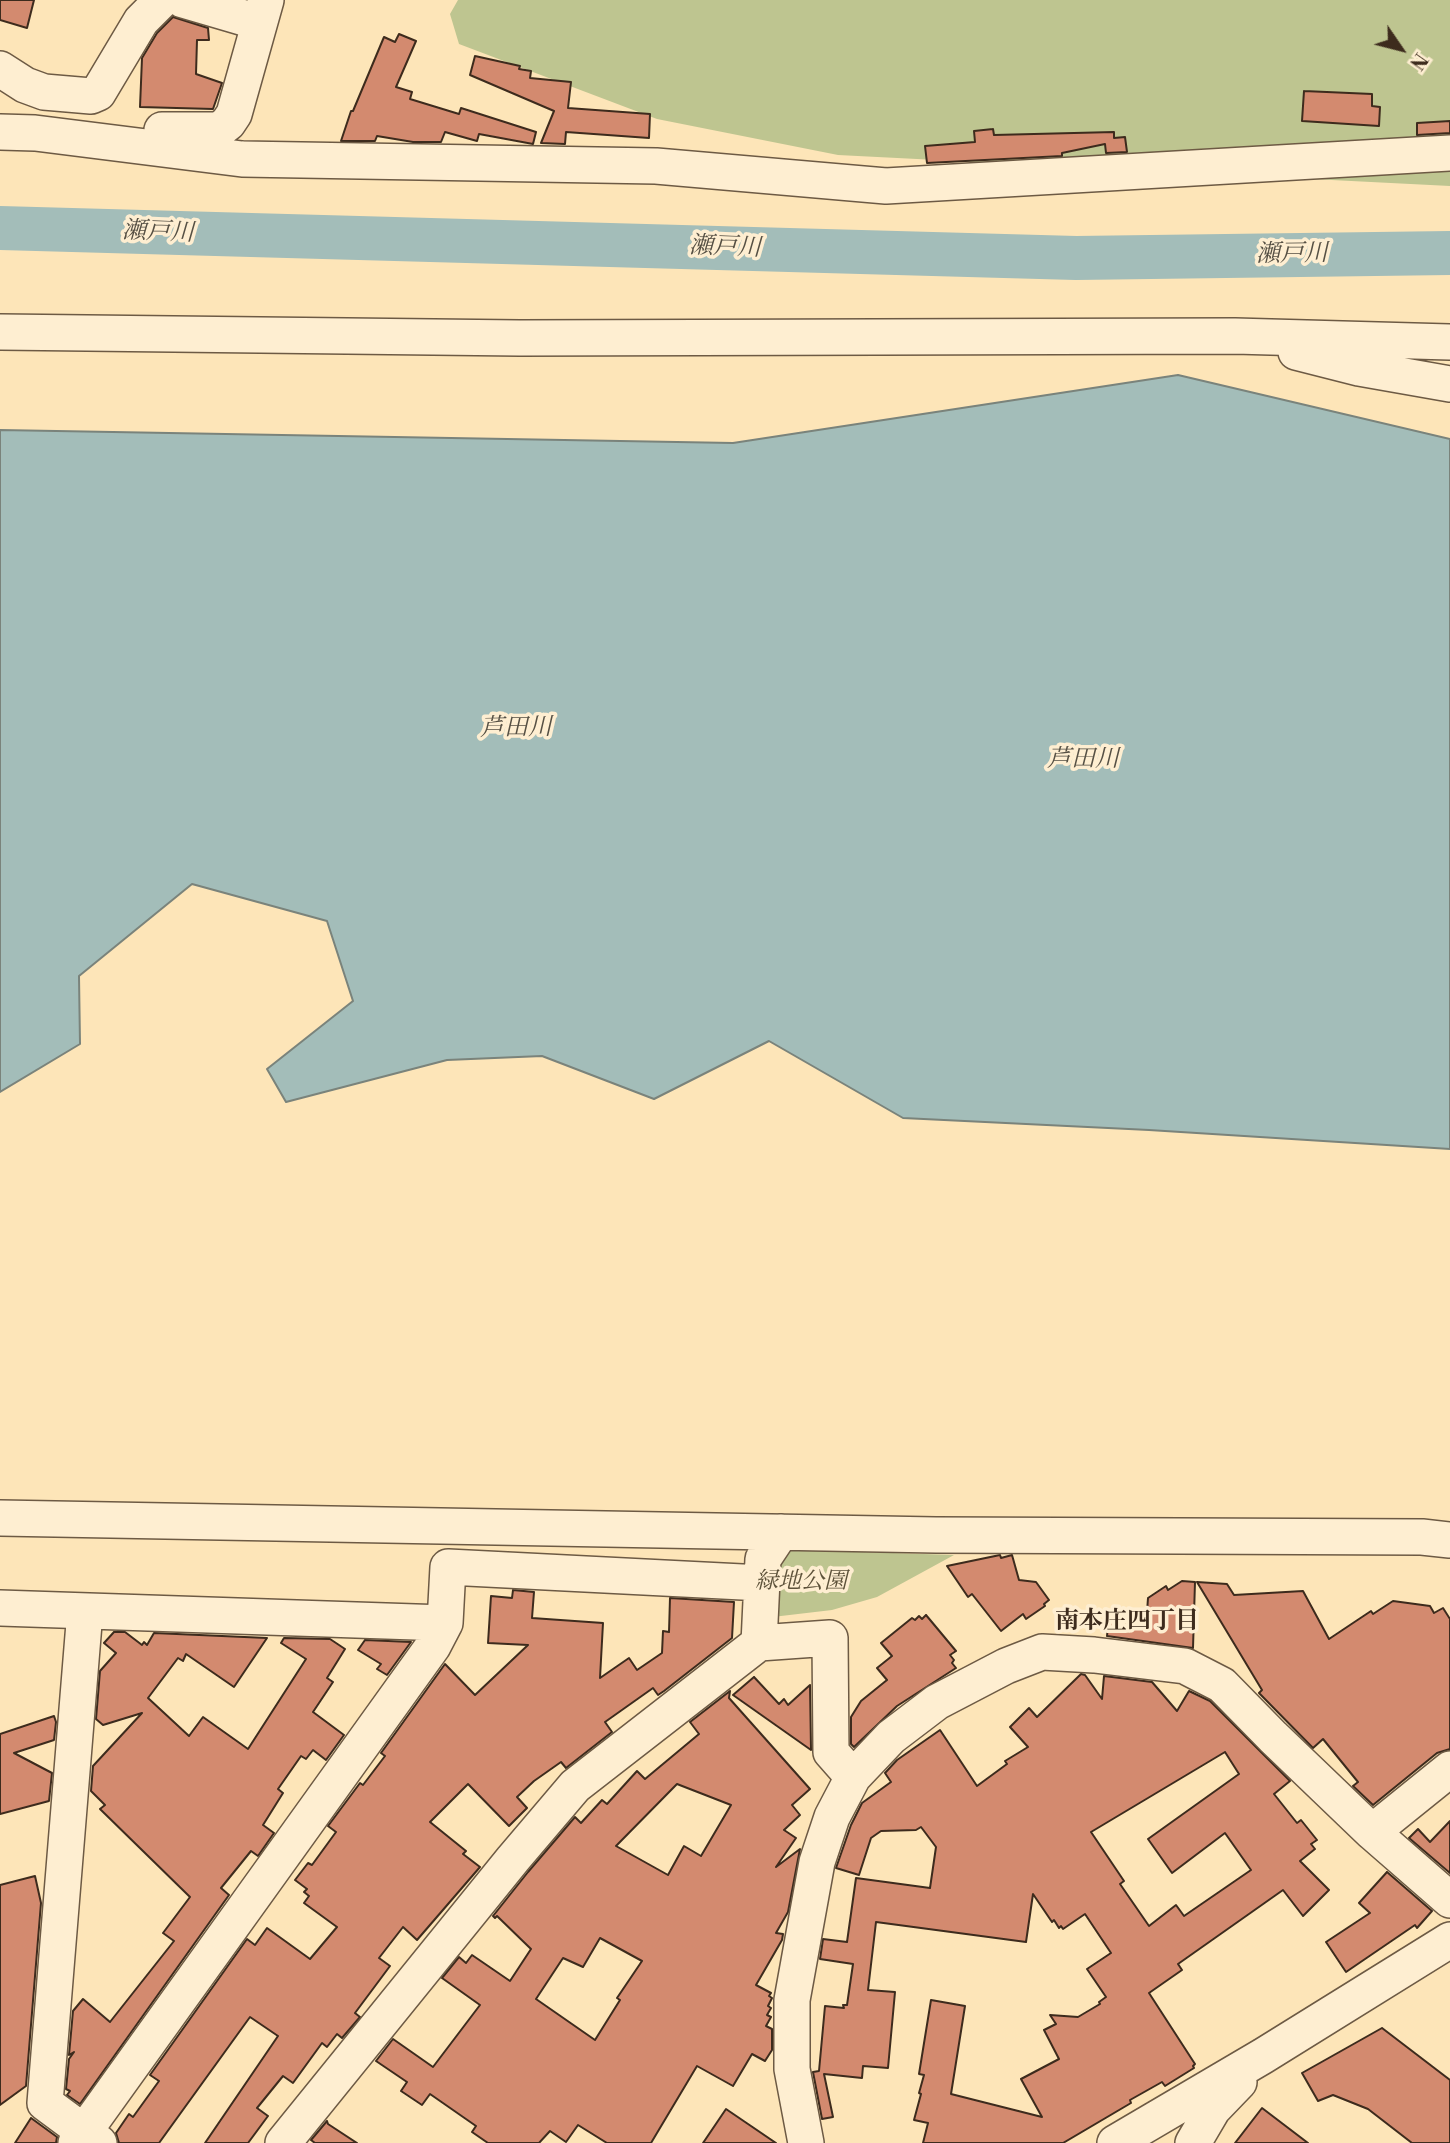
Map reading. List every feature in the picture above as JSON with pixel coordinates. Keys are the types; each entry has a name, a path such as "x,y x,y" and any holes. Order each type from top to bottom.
{"street":[{"path":"0,69 25,85 44,92 92,96 98,93 141,21 162,0"},
{"path":"87,139 109,131 219,130 228,123 234,114 262,11 184,0"},
{"path":"0,132 35,133 242,159 656,166 886,186 1450,153"},
{"path":"0,332 520,338 1235,336 1446,342"},
{"path":"1235,336 1359,368 1450,384"},
{"path":"1396,374 1408,357 1446,342"},
{"path":"0,1518 1441,1542"},
{"path":"759,1643 763,1559 781,1532"},
{"path":"85,1611 45,2103 86,2139 425,1657 444,1623 448,1567 762,1583"},
{"path":"0,1608 444,1623"},
{"path":"282,2143 575,1786 759,1643 830,1638 831,1752 853,1777"},
{"path":"806,2143 792,2069 792,2000 817,1861 832,1817 853,1777 891,1737 937,1702 1006,1666 1042,1652 1185,1666 1222,1685 1372,1832 1450,1900"},
{"path":"1372,1832 1450,1769"},
{"path":"1115,2143 1264,2056 1450,1940"},
{"path":"1193,2143 1213,2109 1264,2056"}],"green space":[{"path":"458,0 1450,0 1450,186 838,155 657,119 459,44 450,14"},
{"name":"緑地公園","path":"771,1549 954,1555 877,1597 832,1610 764,1618"}],"water":[{"name":"芦田川","path":"1178,375 1450,439 1450,1149 903,1118 769,1041 654,1099 542,1056 447,1060 286,1102 267,1069 353,1001 327,921 192,884 79,976 80,1044 0,1092 0,430 733,443"}],"building":[{"path":"0,0 34,0 27,28 0,20"},
{"path":"173,17 208,28 209,40 197,40 196,74 222,83 213,109 140,107 142,58 157,33"},
{"path":"399,34 416,41 396,87 412,92 410,99 459,114 461,108 536,132 533,144 479,134 477,141 445,132 441,142 413,142 377,136 375,141 341,141 351,111 384,37 395,42"},
{"path":"475,56 520,66 519,69 531,71 530,78 571,82 568,108 650,114 649,138 566,132 565,144 541,143 554,111 470,75"},
{"path":"1304,91 1372,94 1372,106 1380,107 1379,126 1302,121"},
{"path":"1450,121 1450,133 1417,135 1417,123"},
{"path":"993,129 994,135 1114,132 1114,138 1125,137 1127,152 1106,153 1105,144 1062,153 1062,156 927,163 925,146 975,142 974,131"},
{"path":"1000,1555 1001,1558 1012,1555 1019,1580 1036,1582 1049,1600 1026,1619 1023,1614 1001,1631 972,1594 968,1597 947,1566"},
{"path":"1182,1581 1195,1582 1193,1648 1107,1636 1109,1616 1122,1617 1124,1610 1147,1612 1148,1598 1166,1586 1168,1590"},
{"path":"1197,1582 1227,1584 1234,1595 1303,1591 1329,1639 1371,1611 1373,1614 1393,1601 1430,1606 1434,1613 1443,1608 1450,1619 1450,1749 1437,1753 1373,1805 1353,1786 1358,1782 1323,1739 1313,1748 1259,1693 1262,1690"},
{"path":"513,1590 534,1592 532,1618 603,1623 600,1678 629,1658 637,1670 662,1653 663,1631 669,1632 670,1598 734,1602 732,1638 658,1695 653,1688 605,1722 612,1732 566,1768 561,1762 534,1781 517,1797 527,1808 509,1826 468,1784 430,1822 466,1851 463,1854 480,1867 417,1940 403,1927 379,1958 390,1966 355,2013 360,2017 342,2038 337,2034 327,2047 322,2043 293,2083 283,2076 257,2108 268,2116 248,2143 205,2143 278,2036 250,2017 159,2143 119,2143 116,2133 129,2114 133,2117 159,2081 150,2075 247,1939 255,1945 267,1928 310,1959 337,1927 304,1903 309,1896 304,1892 307,1889 295,1880 308,1863 312,1865 336,1832 328,1826 360,1783 363,1785 385,1756 381,1753 445,1664 475,1695 528,1645 488,1643 491,1596 512,1598"},
{"path":"926,1615 956,1651 950,1655 956,1668 897,1706 854,1747 851,1744 851,1717 861,1701 887,1680 877,1668 892,1656 881,1643 912,1618 915,1620 919,1616 922,1619"},
{"path":"114,1632 125,1632 142,1645 144,1642 147,1645 154,1633 267,1638 234,1687 186,1654 183,1661 178,1658 148,1698 189,1736 203,1717 248,1749 306,1659 281,1643 284,1638 330,1639 345,1649 327,1678 333,1682 313,1712 344,1735 326,1760 313,1750 306,1759 301,1756 278,1789 283,1793 263,1825 274,1833 258,1856 251,1851 221,1888 229,1895 80,2104 67,2095 70,2091 66,2089 69,2059 74,2052 69,2055 73,2011 83,1999 110,2022 174,1941 163,1933 190,1897 100,1809 105,1805 91,1791 93,1766 142,1713 103,1725 96,1719 100,1671 116,1653 104,1643"},
{"path":"365,1640 411,1642 387,1675 377,1669 381,1664 358,1650"},
{"path":"1081,1674 1085,1675 1102,1699 1104,1676 1152,1682 1177,1711 1189,1691 1210,1701 1290,1781 1274,1794 1297,1823 1301,1820 1317,1840 1311,1844 1315,1849 1300,1861 1329,1890 1303,1916 1283,1890 1178,1964 1182,1970 1149,1993 1195,2064 1194,2068 1165,2086 1162,2082 1130,2100 1131,2103 1063,2143 923,2143 928,2123 914,2120 924,2075 919,2074 931,2000 965,2006 951,2094 1042,2117 1021,2079 1059,2059 1044,2030 1056,2024 1050,2015 1078,2017 1100,2004 1106,1997 1087,1969 1111,1953 1085,1914 1063,1929 1061,1926 1059,1928 1033,1894 1026,1942 876,1922 868,1990 895,1992 888,2068 863,2066 862,2078 824,2074 833,2117 822,2119 813,2072 819,2071 825,2006 844,2008 843,2005 847,2005 853,1964 820,1959 823,1939 847,1942 856,1878 930,1888 936,1847 921,1827 916,1830 881,1831 871,1838 859,1875 836,1868 862,1803 891,1782 885,1773 897,1760 940,1730 977,1786 1007,1764 1005,1761 1028,1747 1010,1727 1029,1708 1037,1717","holes":["1225,1752 1239,1774 1148,1839 1172,1873 1225,1833 1251,1870 1184,1916 1176,1905 1149,1926 1120,1884 1124,1881 1091,1832"]},
{"path":"754,1677 779,1704 784,1699 788,1705 810,1685 811,1750 733,1695"},
{"path":"730,1691 729,1698 810,1789 792,1805 800,1815 784,1830 796,1838 776,1867 800,1849 788,1912 776,1933 783,1934 782,1940 756,1985 771,1993 769,1996 772,1998 767,2015 771,2017 766,2026 772,2029 772,2050 765,2061 752,2054 733,2086 697,2066 651,2143 607,2143 578,2125 566,2142 550,2131 539,2143 488,2143 472,2132 476,2126 430,2094 422,2105 401,2091 407,2082 376,2061 393,2039 433,2067 480,2005 442,1978 459,1957 466,1963 472,1955 510,1981 531,1949 497,1916 493,1916 575,1817 581,1823 602,1800 607,1804 637,1771 645,1779 699,1734 690,1722","holes":["677,1784 731,1805 701,1856 684,1846 668,1875 616,1846","600,1938 642,1961 617,1998 620,2000 595,2040 536,1999 563,1958 583,1967"]},
{"path":"54,1716 54,1740 14,1753 52,1773 49,1801 0,1814 0,1734"},
{"path":"1450,1821 1450,1873 1409,1838 1418,1829 1430,1842"},
{"path":"1387,1872 1432,1911 1417,1928 1415,1925 1346,1972 1326,1942 1370,1913 1359,1903"},
{"path":"35,1876 41,1903 26,2086 0,2105 0,1885"},
{"path":"1382,2028 1450,2080 1450,2143 1412,2143 1368,2109 1333,2095 1318,2101 1302,2073"},
{"path":"1262,2108 1308,2143 1235,2143"},
{"path":"726,2109 776,2143 703,2143"},
{"path":"31,2118 57,2137 56,2143 15,2143"},
{"path":"327,2121 357,2143 315,2143 311,2140"}],"waterway":[{"name":"瀬戸川","path":"0,228 1076,258 1450,253"}],"district":[{"name":"南本庄四丁目","path":"1127,1622"}]}
